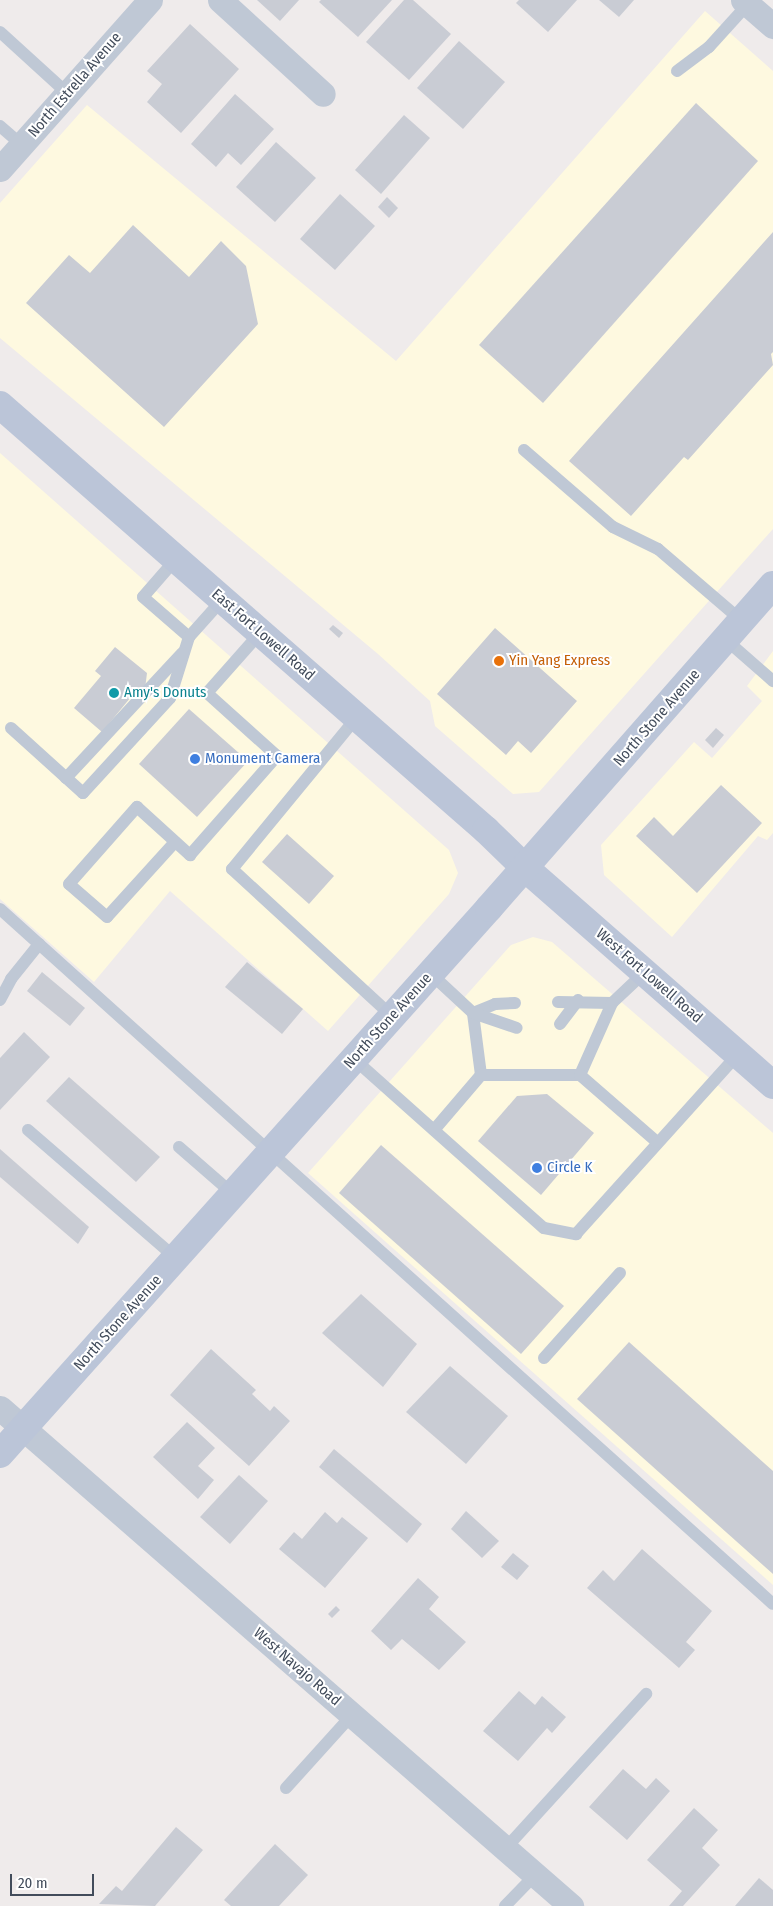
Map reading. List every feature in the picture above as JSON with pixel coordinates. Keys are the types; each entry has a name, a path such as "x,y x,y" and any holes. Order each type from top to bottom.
{"main road":[{"name":"East Fort Lowell Road","path":"0,405 486,830 524,867"},
{"name":"North Stone Avenue","path":"0,1454 354,1059 733,630 771,591"},
{"name":"West Fort Lowell Road","path":"524,867 773,1085"}],"street":[{"name":"North Estrella Avenue","path":"0,169 150,0"},
{"path":"220,0 323,94"},
{"path":"746,2 773,26"},
{"name":"West Navajo Road","path":"0,1408 570,1906"}],"lane":[{"path":"677,71 709,47 746,2"},
{"path":"0,32 67,93"},
{"path":"0,126 22,145"},
{"path":"524,450 613,527 658,549 733,630 773,682"},
{"path":"176,559 143,597 189,637"},
{"path":"11,728 83,793 170,698 189,637 222,600"},
{"path":"175,842 107,917 68,884 137,807 190,855 277,756 207,693 260,633"},
{"path":"66,778 184,651"},
{"path":"357,718 232,869 392,1016"},
{"path":"0,909 773,1604"},
{"path":"0,1000 11,979 39,944"},
{"path":"580,1075 612,1003 645,972"},
{"path":"430,973 473,1013 517,1028"},
{"path":"558,1002 578,1000 612,1003"},
{"path":"560,1024 578,1000"},
{"path":"473,1013 495,1004 515,1003"},
{"path":"434,1130 481,1075 473,1013"},
{"path":"354,1059 544,1228 576,1234 738,1054"},
{"path":"481,1075 580,1075 658,1142"},
{"path":"28,1130 176,1258"},
{"path":"179,1147 233,1194"},
{"path":"544,1358 620,1273"},
{"path":"504,1849 646,1694"},
{"path":"286,1788 352,1715"},
{"path":"505,1906 535,1875"}],"shaded area":[{"path":"705,11 773,71 773,529 539,792 513,794 435,726 430,701 378,654 0,338 0,203 87,105 396,361"},
{"path":"0,453 449,850 458,873 449,894 328,1031 170,891 94,982 0,899"},
{"path":"773,651 773,833 767,840 758,836 672,937 604,875 601,845 694,742 712,758 762,701 747,686"},
{"path":"533,937 552,942 773,1133 773,1585 308,1173 511,945"}],"building":[{"path":"257,0 299,0 280,21"},
{"path":"321,0 392,0 358,37 319,2"},
{"path":"404,0 413,0 451,34 409,80 366,42"},
{"path":"519,0 577,0 548,32 516,3"},
{"path":"599,0 634,0 619,17"},
{"path":"190,24 239,69 181,133 147,102 162,84 147,71"},
{"path":"459,41 505,82 463,129 417,88"},
{"path":"235,94 274,129 241,165 228,153 216,167 191,144"},
{"path":"696,103 758,161 543,403 479,345"},
{"path":"404,115 430,138 381,194 355,170"},
{"path":"276,142 316,178 275,222 236,187"},
{"path":"340,194 375,226 335,270 300,239"},
{"path":"387,197 398,208 389,218 378,207"},
{"path":"133,225 189,277 221,241 246,266 258,324 164,427 26,303 69,255 90,273"},
{"path":"773,232 773,352 771,354 773,365 688,460 684,457 631,516 569,461"},
{"path":"333,625 343,633 339,638 329,629"},
{"name":"Yin Yang Express","path":"495,628 577,701 531,753 518,741 506,755 437,694"},
{"name":"Amy's Donuts","path":"115,647 147,673 145,689 136,701 131,697 102,732 74,708 101,676 95,671"},
{"path":"189,709 248,761 197,817 139,764"},
{"path":"716,728 724,735 713,748 705,740"},
{"path":"721,785 762,823 697,893 636,836 654,817 673,836"},
{"path":"287,834 334,876 309,904 262,862"},
{"path":"247,962 303,1009 282,1034 225,987"},
{"path":"42,972 85,1008 70,1026 27,991"},
{"path":"24,1032 50,1057 0,1110 0,1058"},
{"path":"69,1077 160,1157 136,1182 46,1101"},
{"name":"Circle K","path":"547,1094 594,1133 541,1195 478,1141 517,1096"},
{"path":"381,1145 564,1306 521,1354 339,1193"},
{"path":"0,1149 89,1227 78,1244 0,1177"},
{"path":"361,1294 417,1344 383,1387 322,1333"},
{"path":"629,1342 773,1471 773,1574 577,1399"},
{"path":"211,1349 256,1390 252,1394 270,1411 274,1406 290,1421 249,1466 170,1395"},
{"path":"450,1366 508,1416 466,1464 406,1412"},
{"path":"187,1422 215,1448 198,1466 214,1480 198,1499 153,1457"},
{"path":"334,1449 422,1524 407,1543 319,1467"},
{"path":"239,1475 268,1501 230,1544 200,1517"},
{"path":"466,1511 499,1541 482,1558 451,1529"},
{"path":"325,1512 337,1523 342,1517 368,1538 325,1588 279,1549 294,1532 302,1539"},
{"path":"642,1549 712,1611 686,1642 695,1650 679,1668 587,1588 603,1570 614,1581"},
{"path":"513,1553 529,1566 517,1580 501,1567"},
{"path":"418,1578 439,1597 429,1609 466,1642 439,1670 402,1639 391,1650 371,1631"},
{"path":"336,1606 340,1610 332,1618 328,1614"},
{"path":"519,1691 535,1705 542,1696 566,1717 552,1733 547,1728 518,1761 483,1731"},
{"path":"623,1769 646,1789 656,1778 670,1791 627,1840 589,1807"},
{"path":"694,1808 718,1830 702,1848 720,1865 683,1906 669,1906 682,1891 647,1860"},
{"path":"176,1827 203,1850 155,1906 99,1904 116,1886 122,1891"},
{"path":"275,1844 308,1875 279,1906 231,1906 224,1900"},
{"path":"759,1878 773,1890 773,1906 735,1906"}],"place":[{"name":"Yin Yang Express","path":"499,661"},
{"name":"Amy's Donuts","path":"114,693"},
{"name":"Monument Camera","path":"195,759"},
{"name":"Circle K","path":"537,1168"}]}
